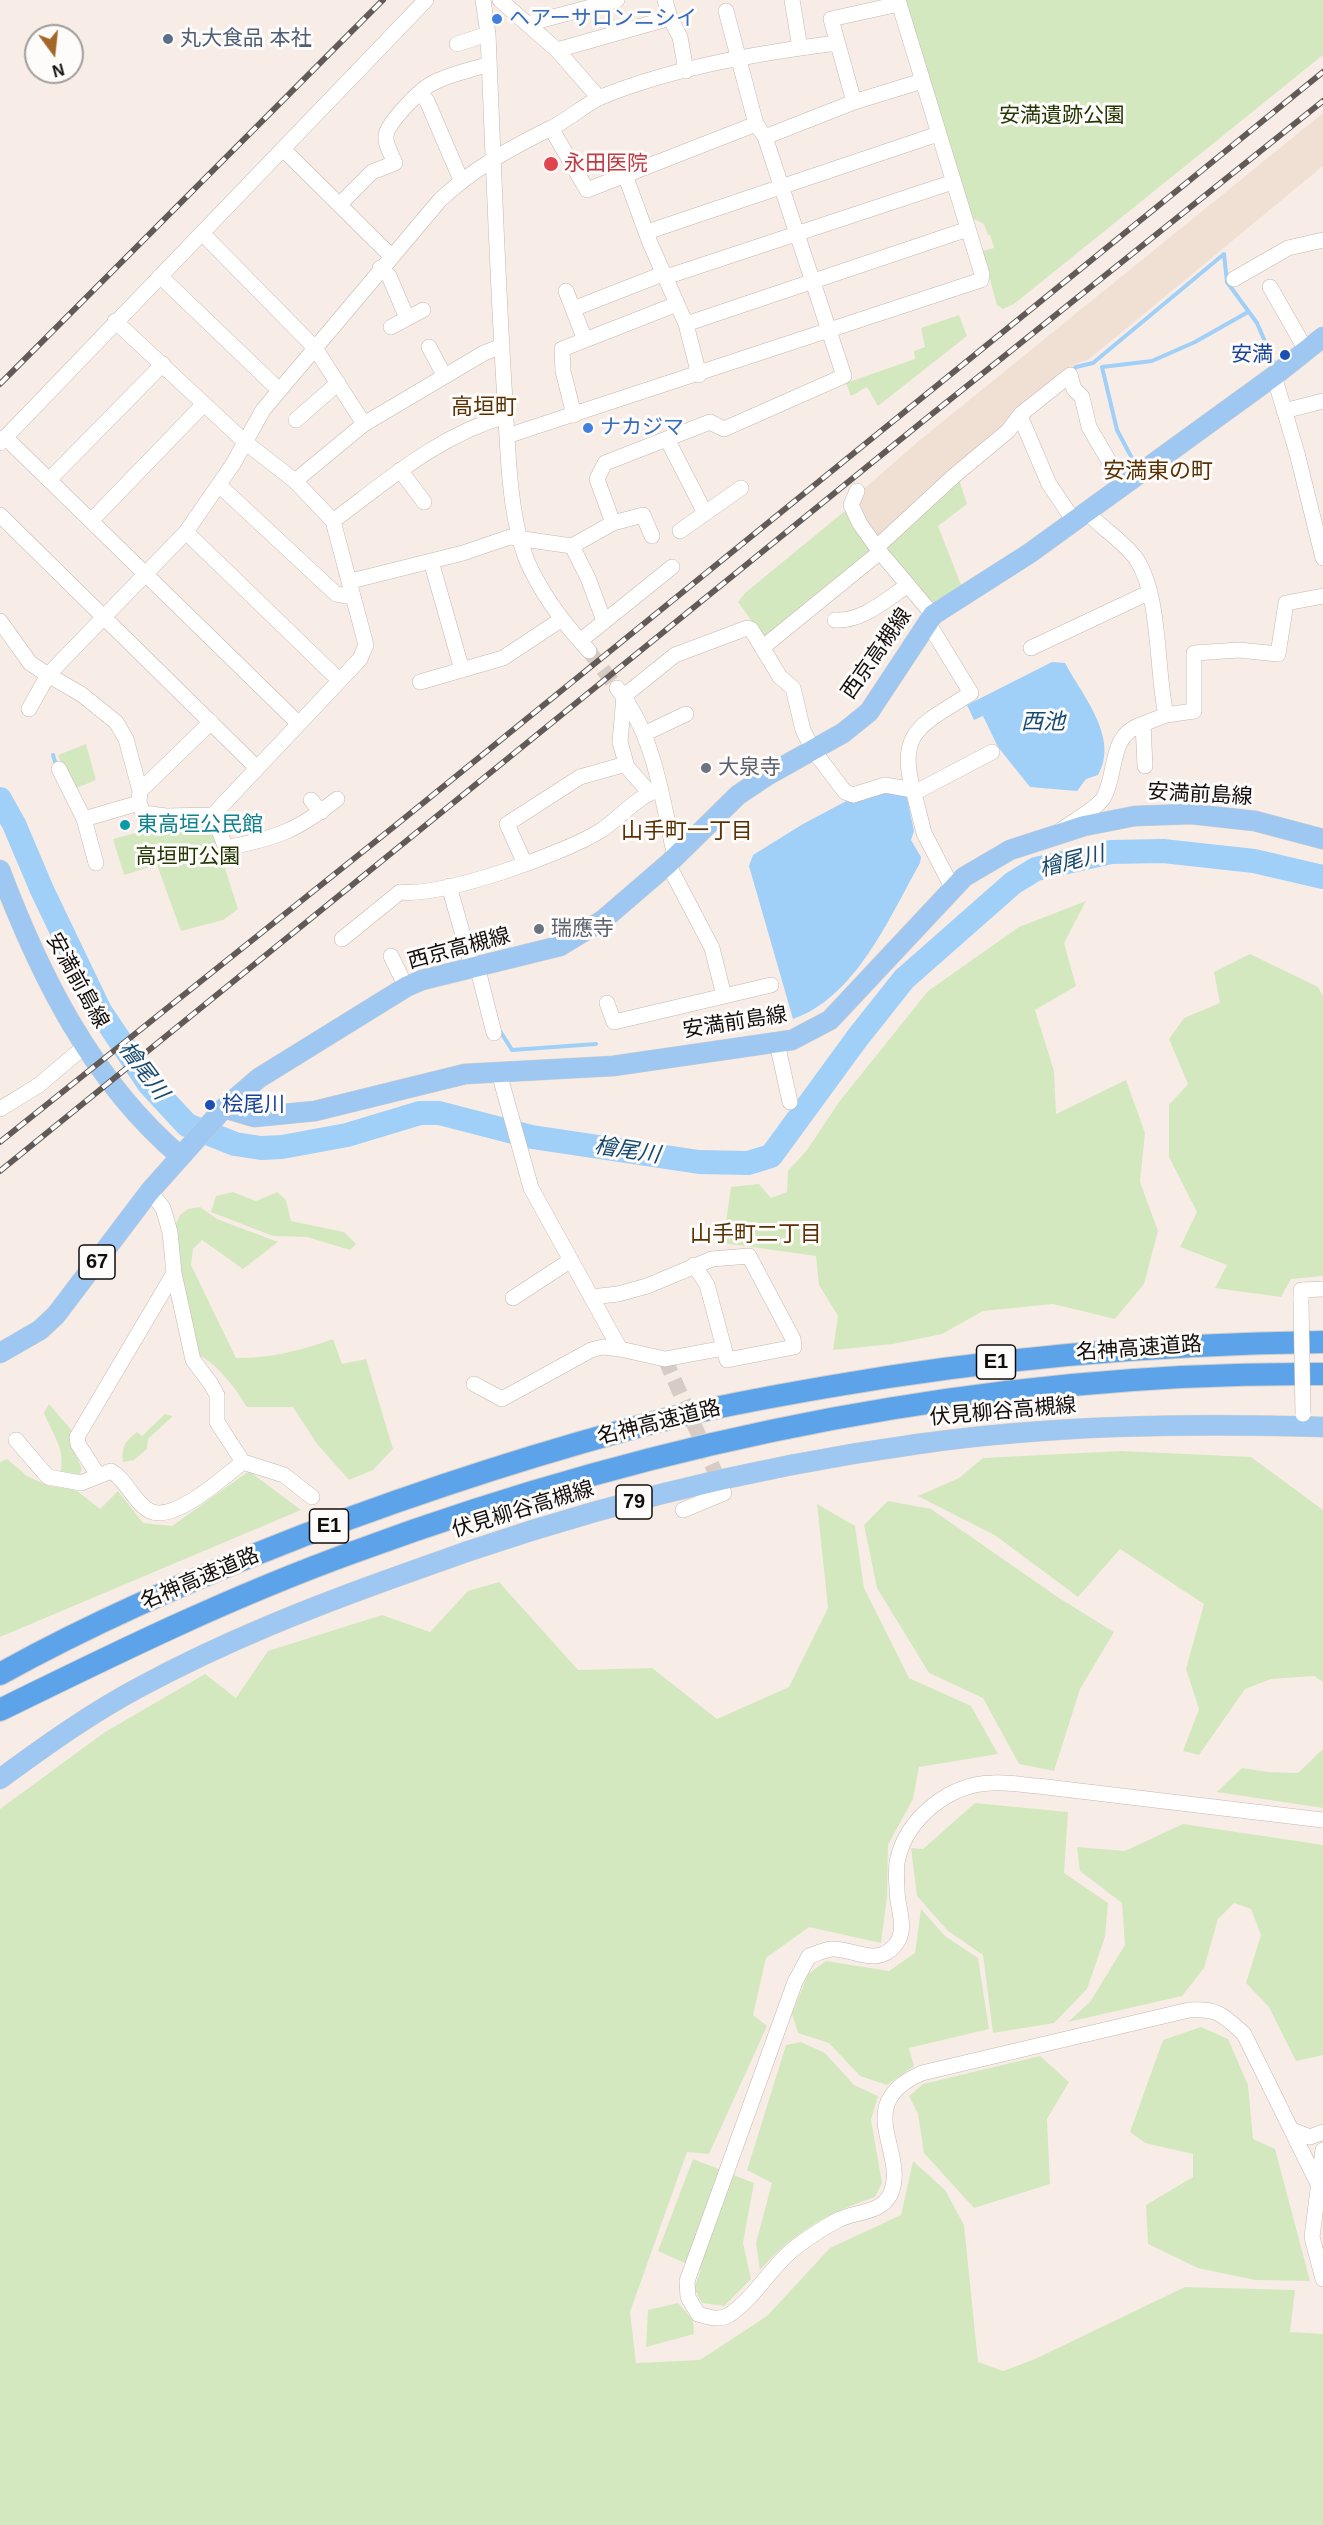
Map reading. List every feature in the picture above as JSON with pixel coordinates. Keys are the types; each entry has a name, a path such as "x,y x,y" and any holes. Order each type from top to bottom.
{"highway":[{"path":"674,1418 770,1387 885,1366 1001,1350 1106,1339 1323,1331"},
{"name":"名神高速道路","path":"0,1672 174,1589 363,1513 567,1447 674,1418 888,1376 1002,1361 1157,1347 1323,1342"},
{"name":"名神高速道路","path":"0,1710 239,1597 353,1552 472,1510 598,1473 746,1437 871,1411 1008,1392 1151,1379 1323,1374"},
{"name":"名神高速道路","path":"0,1718 134,1645"}],"main road":[{"name":"西京高槻線","path":"0,1353 40,1330 56,1315 150,1191 183,1152 219,1112 259,1078 406,987 475,966 560,946 603,920 672,860 738,795 768,775 843,733 869,712 930,618 1030,553 1274,376 1323,337"},
{"name":"安満前島線","path":"219,1112 254,1117 315,1111 441,1078 613,1066 777,1043 804,1035 830,1020 964,877 1002,854 1059,832 1135,816 1191,814 1255,821 1323,839"},
{"name":"安満前島線","path":"0,870 28,945 85,1046 111,1083 164,1142 183,1152"},
{"name":"伏見柳谷高槻線","path":"1,1776 138,1688 209,1652 287,1618 445,1558 601,1511 759,1472 919,1443 1086,1428 1303,1420 1323,1427"}],"street":[{"path":"298,723 49,480 3,440 426,0"},
{"path":"483,0 488,34 507,436 515,515 522,540 535,577 562,619 584,646 604,621 672,567"},
{"path":"500,0 557,50 599,98"},
{"path":"528,24 616,0"},
{"path":"665,0 670,18 680,37 686,71"},
{"path":"792,0 800,48"},
{"path":"507,436 699,375 981,280 982,274 899,2 831,19 854,102"},
{"path":"613,523 597,479 605,463 710,423 724,429 843,376 738,59 726,11"},
{"path":"557,50 670,18"},
{"path":"457,44 488,34"},
{"path":"29,709 48,675 186,532 219,485 263,410 391,256 461,180 523,140 551,128 599,98 686,71 738,59 837,43"},
{"path":"340,204 372,172 395,163 386,140 389,124 420,93 431,84 489,64"},
{"path":"551,128 587,190 761,130 922,81"},
{"path":"420,93 427,101 461,180"},
{"path":"647,232 938,134"},
{"path":"284,148 391,256"},
{"path":"625,175 650,243 686,324 699,375"},
{"path":"573,309 666,275 953,182"},
{"path":"686,324 968,229"},
{"path":"203,234 315,348 364,424"},
{"path":"1234,279 1287,248 1323,240"},
{"path":"381,268 389,276 407,318"},
{"path":"160,276 279,390"},
{"path":"1270,287 1306,350"},
{"path":"566,291 585,340"},
{"path":"574,415 562,371 562,349 677,304"},
{"path":"391,327 423,310"},
{"path":"0,621 30,663 81,694 116,722 126,739 143,813 166,816 213,815 366,650 351,581 333,520 295,481 244,442 115,321"},
{"path":"295,481 364,424 444,375 502,346"},
{"path":"429,347 444,375"},
{"path":"49,480 163,364"},
{"path":"762,648 878,549 955,475 1008,431 1020,416 1070,375 1074,389 1082,398 1089,427 1123,485"},
{"path":"1274,376 1323,558"},
{"path":"296,420 338,383"},
{"path":"1284,411 1323,401"},
{"path":"91,521 203,405"},
{"path":"333,520 440,442 465,430 506,416"},
{"path":"1020,416 1048,484 1080,516 1100,527 1128,549 1144,575 1150,592 1166,715"},
{"path":"667,439 705,513"},
{"path":"400,470 424,502"},
{"path":"219,485 336,594 353,597"},
{"path":"680,531 741,488"},
{"path":"857,491 851,505 860,524 908,585 930,618 970,693 915,731 909,741 908,754 913,791 924,833 953,889"},
{"path":"351,581 431,561 510,537 572,546 613,523 643,514 652,536"},
{"path":"0,515 256,766"},
{"path":"186,532 339,681"},
{"path":"572,546 588,578 604,621"},
{"path":"431,561 462,670"},
{"path":"835,620 858,617 908,585"},
{"path":"1030,648 1056,632 1150,592"},
{"path":"1059,832 1103,799 1119,741 1129,730 1166,715 1194,711 1194,653 1239,650 1278,654 1286,603 1323,596"},
{"path":"430,684 462,670 503,658 562,619"},
{"path":"621,692 675,655 735,631 751,629 780,677 793,688 803,730 813,750 841,788 849,794 885,785 913,791 971,771 992,752"},
{"path":"621,692 644,734 654,791 672,860 712,948 724,996"},
{"path":"621,692 620,742 626,764 654,791"},
{"path":"644,734 686,714"},
{"path":"84,819 139,797 211,722"},
{"path":"1143,724 1145,766"},
{"path":"525,864 507,824 580,777 626,764"},
{"path":"59,769 84,819 96,863"},
{"path":"342,939 400,892 423,892 449,886 564,850 617,819 654,791"},
{"path":"213,815 226,848 257,835 288,833 316,806 337,799"},
{"path":"449,886 494,1033"},
{"path":"392,956 406,987"},
{"path":"607,1003 614,1022 771,985"},
{"path":"777,1043 789,1102"},
{"path":"0,1109 39,1085 85,1046"},
{"path":"499,1073 531,1188 620,1349"},
{"path":"150,1191 163,1208 173,1244 174,1273 193,1360 217,1395 217,1422 243,1462 284,1475 312,1497"},
{"path":"591,1296 618,1294 647,1286 694,1265 712,1259 749,1256 793,1339 794,1347 727,1360 707,1285 694,1265"},
{"path":"513,1298 571,1260"},
{"path":"98,1475 78,1444 77,1437 174,1273"},
{"path":"1303,1420 1301,1290 1323,1289"},
{"path":"474,1384 502,1399 591,1350 603,1347 665,1359 724,1348"},
{"path":"16,1440 48,1477 81,1483 98,1475 115,1472 151,1512 164,1513 204,1493 243,1462"},
{"path":"683,1510 724,1493"},
{"path":"1317,2182 1245,2034 1227,2019 1209,2009 1189,2010 922,2073 902,2081 885,2108 885,2124 894,2183 889,2197 879,2207 841,2218 787,2253 728,2316 713,2319 698,2314 688,2297 687,2281 795,1982 809,1956 833,1949 856,1955 880,1956 896,1944 902,1925 897,1893 898,1859 912,1827 933,1805 962,1790 991,1783 1038,1786 1323,1820"},
{"path":"1292,2130 1310,2137 1323,2132"},
{"path":"1323,2150 1317,2182 1312,2237 1323,2279"}],"shaded area":[{"path":"1323,113 1323,166 1088,360 1075,364 1006,422 1003,429 878,542 857,514 858,494 920,440"}],"green space":[{"name":"安満遺跡公園","path":"904,0 1323,0 1323,55 1014,304 1003,309 997,305 982,251 994,248 990,235 984,224 972,218"},
{"path":"959,315 967,336 878,406 867,387 851,396 846,383 915,359 914,351 925,347 921,328"},
{"path":"959,480 967,504 938,526 962,587 936,607 883,550"},
{"path":"846,510 873,551 764,638 738,602 745,593"},
{"path":"86,744 96,780 72,790 58,755"},
{"name":"高垣町公園","path":"206,820 211,824 238,909 223,920 181,931 157,865 124,875 113,839 143,831 140,821"},
{"path":"1086,901 1064,943 1076,986 1035,1010 1054,1071 1056,1114 1126,1080 1145,1133 1140,1182 1158,1231 1144,1284 1115,1319 1053,1304 983,1311 942,1334 893,1344 833,1350 838,1316 819,1285 816,1256 723,1243 731,1187 759,1184 771,1198 787,1192 788,1171 807,1150 839,1102 928,991 1019,927"},
{"path":"1250,954 1318,987 1323,996 1323,1276 1291,1279 1281,1297 1215,1288 1227,1265 1180,1247 1197,1212 1169,1157 1169,1105 1188,1084 1169,1039 1184,1018 1220,1003 1214,972"},
{"path":"233,1192 256,1201 277,1192 286,1200 291,1221 344,1232 356,1244 350,1250 307,1237 273,1236 211,1212 216,1196"},
{"path":"200,1207 217,1219 278,1242 243,1269 202,1240 193,1249 191,1265 236,1358 285,1353 333,1339 342,1364 366,1359 393,1449 373,1470 349,1480 317,1444 293,1407 247,1407 219,1370 197,1354 181,1282 174,1228 180,1215 188,1209"},
{"path":"49,1404 73,1432 72,1446 82,1469 79,1475 68,1478 60,1474 60,1449 44,1413"},
{"path":"165,1414 173,1416 148,1439 147,1449 134,1460 123,1462 123,1448 129,1438 137,1432 142,1436"},
{"path":"1121,1451 1251,1457 1323,1510 1323,1682 1314,1676 1271,1679 1245,1689 1199,1755 1183,1751 1199,1709 1186,1669 1204,1604 1120,1549 1078,1597 996,1536 918,1496 959,1478 983,1458"},
{"path":"7,1459 27,1476 49,1486 75,1489 100,1509 118,1491 143,1523 172,1526 249,1471 301,1510 0,1637 0,1462"},
{"path":"888,1501 931,1509 1059,1598 1114,1632 1080,1689 1054,1771 1019,1764 983,1698 929,1673 877,1588 864,1525"},
{"path":"817,1504 855,1526 864,1588 909,1678 971,1706 998,1754 919,1767 913,1799 888,1845 887,1897 881,1943 809,1927 766,1958 753,2015 767,2026 709,2154 687,2152 630,2312 636,2363 700,2360 767,2316 830,2248 901,2215 913,2161 945,2190 964,2225 978,2362 1003,2371 1035,2359 1185,2287 1295,2290 1290,2332 1323,2334 1323,2525 0,2525 0,1809 105,1732 205,1674 236,1698 268,1651 382,1615 430,1632 468,1591 499,1582 578,1670 652,1668 717,1719 789,1687 828,1608"},
{"path":"1323,1749 1323,1808 1217,1792 1242,1768 1298,1773"},
{"path":"975,1803 1068,1812 1064,1873 1108,1903 1105,1937 1087,1989 1054,2023 993,2033 983,1955 948,1931 917,1896 911,1848 923,1849"},
{"path":"1183,1824 1323,1845 1323,2055 1296,2061 1269,2007 1246,1983 1261,1935 1251,1909 1234,1903 1218,1919 1204,1968 1182,1996 1068,2022 1090,2002 1125,1945 1122,1903 1080,1871 1077,1847 1125,1851"},
{"path":"921,1909 945,1936 978,1958 989,2029 909,2048 914,2066 887,2085 860,2076 829,2043 798,2033 792,2014 808,1974 826,1961 889,1971 915,1953"},
{"path":"1201,2027 1228,2039 1248,2085 1253,2139 1275,2149 1310,2281 1255,2280 1198,2268 1148,2244 1146,2205 1193,2177 1193,2154 1145,2143 1130,2132 1163,2040"},
{"path":"801,2042 825,2053 854,2085 878,2096 871,2120 882,2183 875,2197 812,2225 786,2245 760,2270 756,2243 772,2183 747,2170 786,2045"},
{"path":"1040,2056 1069,2082 1047,2119 1050,2184 974,2208 924,2153 918,2114 909,2096 923,2084"},
{"path":"693,2159 754,2183 743,2243 751,2279 724,2306 702,2303 694,2288 701,2270 658,2251"},
{"path":"678,2303 693,2320 694,2334 646,2347 648,2310"}],"water":[{"name":"西池","path":"1052,662 1065,663 1096,717 1105,746 1104,761 1098,775 1086,779 1077,791 1030,787 998,747 983,716 974,720 967,705"},
{"path":"881,790 906,793 914,831 911,840 921,857 920,863 883,931 853,974 835,993 815,1008 793,1019 749,866 753,855 803,824 854,797"}],"waterway":[{"path":"1071,372 1076,367 1093,363 1224,254 1227,282 1257,323 1275,365"},
{"path":"1135,464 1117,430 1102,367 1152,361 1195,342 1248,312"},
{"path":"53,755 56,765"},
{"name":"檜尾川","path":"0,799 14,824 42,890 100,1011 149,1084 187,1125 235,1144 261,1148 282,1147 347,1135 420,1113 439,1113 532,1137 699,1162 748,1163 771,1156 858,1037 904,979 1013,883 1036,869 1111,852 1163,851 1254,861 1323,877"},
{"path":"500,1031 512,1050 596,1044"}],"tunnel":[{"path":"589,651 617,688"},
{"path":"665,1359 723,1490"}],"railway":[{"path":"0,384 383,0"},
{"path":"0,1142 396,825 1323,72"},
{"path":"0,1171 922,422 1323,101"}],"place":[{"name":"ヘアーサロンニシイ","path":"497,19"},
{"name":"丸大食品 本社","path":"168,39"},
{"name":"永田医院","path":"551,164"},
{"name":"安満","path":"1285,355"},
{"name":"ナカジマ","path":"588,428"},
{"name":"大泉寺","path":"706,768"},
{"name":"東高垣公民館","path":"125,825"},
{"name":"瑞應寺","path":"539,929"},
{"name":"桧尾川","path":"210,1105"}],"district":[{"name":"高垣町","path":"484,408"},
{"name":"安満東の町","path":"1158,472"},
{"name":"山手町一丁目","path":"687,832"},
{"name":"山手町二丁目","path":"756,1235"}]}
